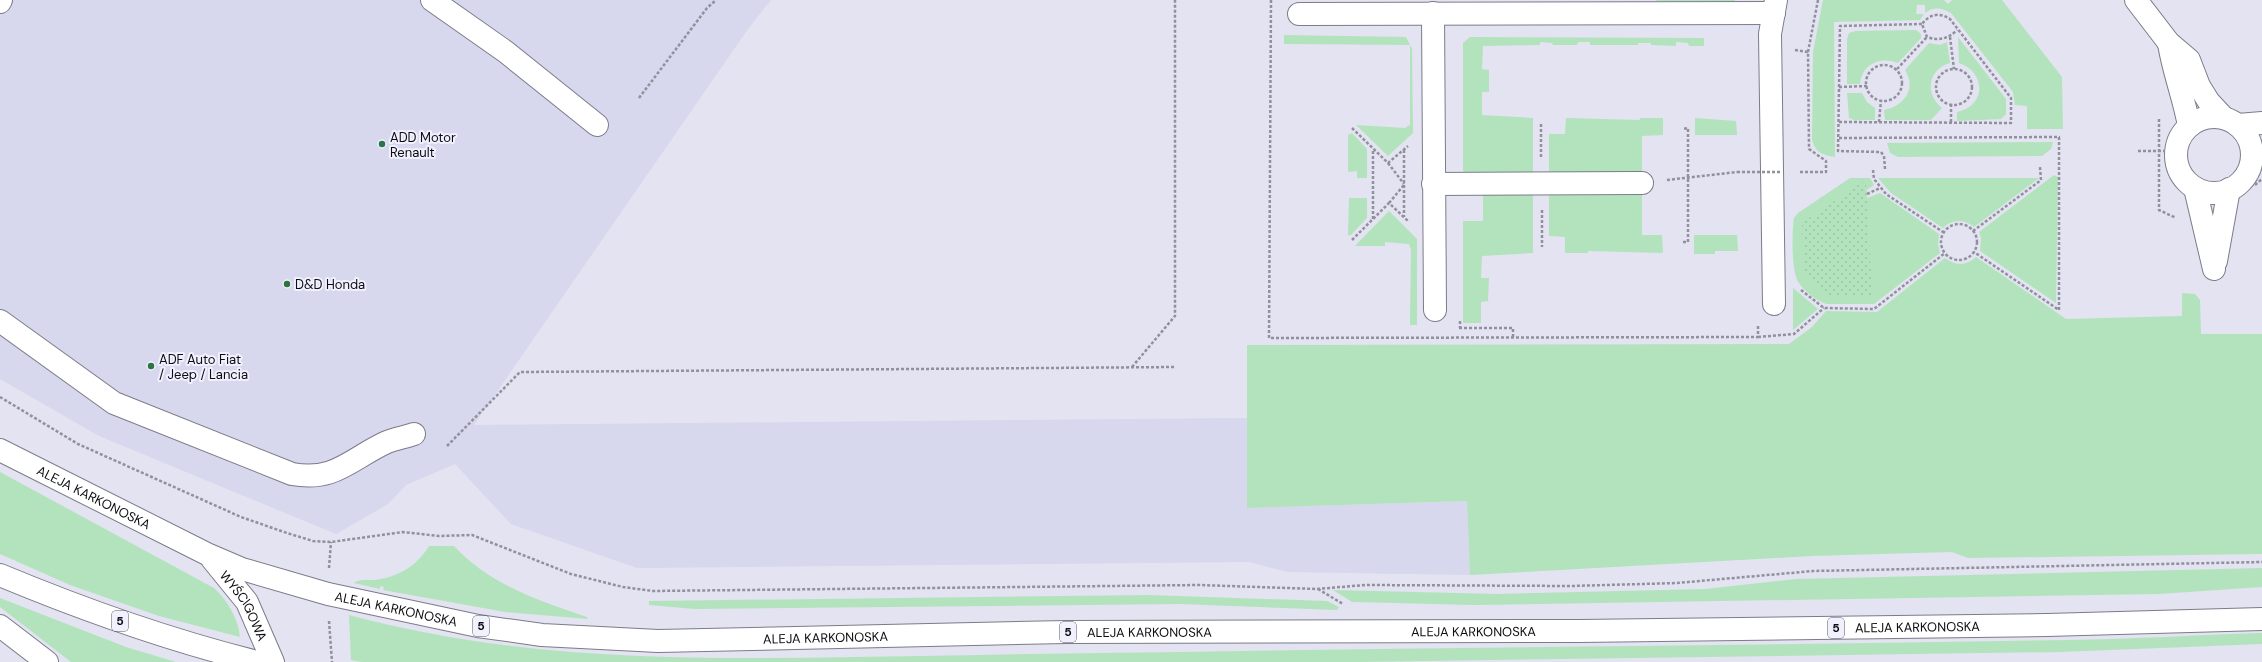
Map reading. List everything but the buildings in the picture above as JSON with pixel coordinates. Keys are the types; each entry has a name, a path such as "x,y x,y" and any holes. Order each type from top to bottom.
{"main road":[{"path":"432,0 506,52 597,125"},
{"path":"2136,0 2169,43 2189,60 2199,86 2209,102 2231,121 2245,133 2257,157 2244,178 2229,189 2212,193 2195,188 2188,183 2167,151 2189,126 2205,117 2231,121 2262,123"},
{"path":"1299,14 1775,7 1770,34 1774,304"},
{"path":"1433,13 1435,310"},
{"path":"2169,43 2172,63 2185,101 2189,126"},
{"path":"1434,184 1642,183"},
{"path":"2195,188 2214,268 2229,189"},
{"path":"0,321 114,403 292,474 315,477 324,475 339,470 388,442 414,434"},
{"name":"ALEJA KARKONOSKA","path":"0,450 207,554 242,569 328,594 478,626 542,635 658,641 1066,632 1579,631 2046,625 2262,619"},
{"name":"WYŚCIGOWA","path":"207,554 247,602 273,662"},
{"name":"5","path":"0,575 83,609 203,648 257,662"},
{"path":"0,626 47,662"}],"path":[{"path":"639,98 707,8 716,0"},
{"path":"1132,367 1175,316 1175,0"},
{"path":"1271,0 1269,338 1758,337 1794,334 1824,308"},
{"path":"1808,52 1818,0"},
{"path":"1839,122 2011,123 2011,98 1950,19 1943,15 1934,15 1922,24 1840,26 1838,151 1881,152 1884,156 1885,169"},
{"path":"1922,24 1927,37 1935,40 1950,37 1957,30"},
{"path":"1896,69 1927,37"},
{"path":"1950,37 1954,69"},
{"path":"1884,65 1896,69 1901,76 1902,84 1900,91 1895,97 1888,100 1880,100 1869,92 1867,77 1872,69 1884,65"},
{"path":"1954,69 1962,71 1968,75 1972,90 1969,97 1963,103 1951,104 1940,99 1936,92 1936,83 1939,76 1946,70 1954,69"},
{"path":"1839,87 1867,86"},
{"path":"1879,122 1880,100"},
{"path":"1951,104 1951,122"},
{"path":"2159,116 2167,151 2159,210 2179,220"},
{"path":"1352,128 1388,163 1404,184"},
{"path":"1683,128 1688,128 1688,242 1683,242"},
{"path":"1839,138 2059,137 2060,310 1974,252"},
{"path":"1388,163 1409,144"},
{"path":"1373,149 1373,219"},
{"path":"1404,149 1404,217"},
{"path":"2138,151 2167,151"},
{"path":"1973,231 2041,180 2040,167"},
{"path":"1873,170 1874,179 1886,194 1944,232"},
{"path":"1642,183 1737,172 1782,172"},
{"path":"1817,172 1826,172"},
{"path":"1389,203 1404,184"},
{"path":"1867,194 1880,188"},
{"path":"1954,224 1962,224 1973,231 1976,245 1974,252 1967,257 1960,259 1951,258 1945,253 1941,239 1944,232 1954,224"},
{"path":"1800,289 1824,308 1874,309 1945,253"},
{"path":"1460,319 1460,328 1513,328 1513,338"},
{"path":"1758,321 1758,337"},
{"path":"447,446 520,372 1176,367"},
{"path":"0,397 78,444 241,517 313,541 331,542 404,532 439,536 472,535 571,574 624,587 652,591 1199,585 1317,589 1365,585 1466,587 1624,585 1677,583 1813,571 2262,562"},
{"path":"329,558 331,542"},
{"path":"329,617 332,662"}],"shaded area":[{"path":"0,0 771,0 748,29 474,425 1247,418 1247,508 1467,501 1470,575 1287,572 1249,562 637,568 511,524 455,464 406,485 388,504 336,534 99,436 0,379"}],"green space":[{"path":"1735,0 1735,1 1656,1"},
{"path":"1823,0 1944,0 1948,4 1952,0 2002,0 2062,77 2063,129 2027,129 2027,106 2015,105 2013,92 1951,13 1938,8 1932,9 1925,13 1925,5 1917,5 1916,14 1924,14 1920,20 1834,22 1835,157 1823,154 1817,150 1812,139 1813,52"},
{"path":"1916,30 1921,34 1921,38 1898,63 1891,61 1879,61 1873,63 1864,71 1860,84 1847,84 1847,39 1849,33 1855,31"},
{"path":"1284,35 1406,37 1410,45 1284,44"},
{"path":"1470,37 1704,38 1704,46 1689,46 1688,43 1676,42 1676,46 1651,45 1651,43 1638,43 1638,45 1590,45 1590,42 1578,42 1577,45 1553,45 1552,43 1540,42 1540,45 1483,46 1482,69 1489,70 1489,92 1482,92 1482,115 1533,118 1533,174 1468,174 1463,171 1463,43"},
{"path":"1958,37 2006,99 2006,114 2001,119 1957,121 1957,112 1967,109 1974,103 1978,96 1979,89 1978,81 1974,74 1968,67 1959,63"},
{"path":"1947,42 1950,63 1942,66 1937,71 1931,83 1933,96 1942,108 1931,120 1885,120 1884,110 1903,101 1909,90 1910,84 1905,70 1929,43 1940,45"},
{"path":"1410,45 1412,49 1413,133 1388,156 1356,125 1405,128 1410,125"},
{"path":"1847,93 1862,93 1867,102 1875,108 1875,120 1854,120 1849,118"},
{"path":"1566,118 1640,120 1640,118 1663,118 1663,135 1642,136 1642,175 1549,174 1549,134 1565,134"},
{"path":"1695,118 1736,121 1737,135 1695,135"},
{"path":"1352,133 1367,149 1367,178 1357,178 1357,171 1348,172 1348,135"},
{"path":"2053,142 2051,149 2042,156 1898,157 1890,153 1887,143"},
{"path":"2054,175 2058,177 2056,303 1980,251 1981,238 1979,232"},
{"path":"1850,178 1870,178 1874,185 1867,190 1866,180 1872,296 1867,198 1880,193 1939,234 1938,245 1940,253 1874,304 1826,304 1819,301 1807,292 1796,278 1793,261 1794,218 1798,213"},
{"path":"1878,178 2039,178 1974,227 1962,221 1958,221 1950,223 1943,228 1891,193"},
{"path":"1866,180 1872,296 1832,297 1804,274 1802,223"},
{"path":"1483,194 1533,195 1533,253 1482,256 1481,278 1489,278 1488,301 1481,302 1481,323 1463,323 1463,221 1483,221"},
{"path":"1549,194 1642,194 1642,235 1662,235 1663,253 1588,251 1588,253 1565,253 1565,237 1549,236"},
{"path":"1349,198 1367,198 1367,218 1351,235 1348,235"},
{"path":"1389,211 1417,239 1417,325 1410,325 1411,250 1409,244 1385,242 1385,246 1355,246"},
{"path":"1694,235 1737,235 1738,251 1715,251 1715,254 1694,254"},
{"path":"1976,257 2066,319 2182,316 2182,293 2195,294 2200,300 2201,334 2262,334 2262,554 1968,558 1952,552 1812,556 1470,575 1467,501 1247,508 1247,345 1789,344 1812,327 1826,311 1877,312 1945,258 1957,264 1961,264"},
{"path":"1793,288 1818,309 1793,330"},
{"path":"0,472 214,588 231,610 237,623 240,637 159,616 70,585 0,554"},
{"path":"429,546 454,546 468,560 499,581 516,590 587,617 588,619 505,612 383,590 384,587 380,586 380,589 354,583 360,580 375,580 399,573 413,565"},
{"path":"2262,568 2262,587 2159,594 1475,605 1352,602 1333,590 1498,594 1705,589 1796,579"},
{"path":"1150,595 1327,601 1339,607 1337,610 1181,604 695,609 649,605 649,601"},
{"path":"0,598 126,647 176,662 71,662 0,607"},
{"path":"349,615 412,630 474,641 537,649 664,657 728,658 2069,640 2262,633 2262,644 2060,652 1357,662 362,662 351,660"}],"place":[{"name":"ADD Motor Renault","path":"382,144"},
{"name":"D&D Honda","path":"287,284"},
{"name":"ADF Auto Fiat / Jeep / Lancia","path":"151,366"}]}
